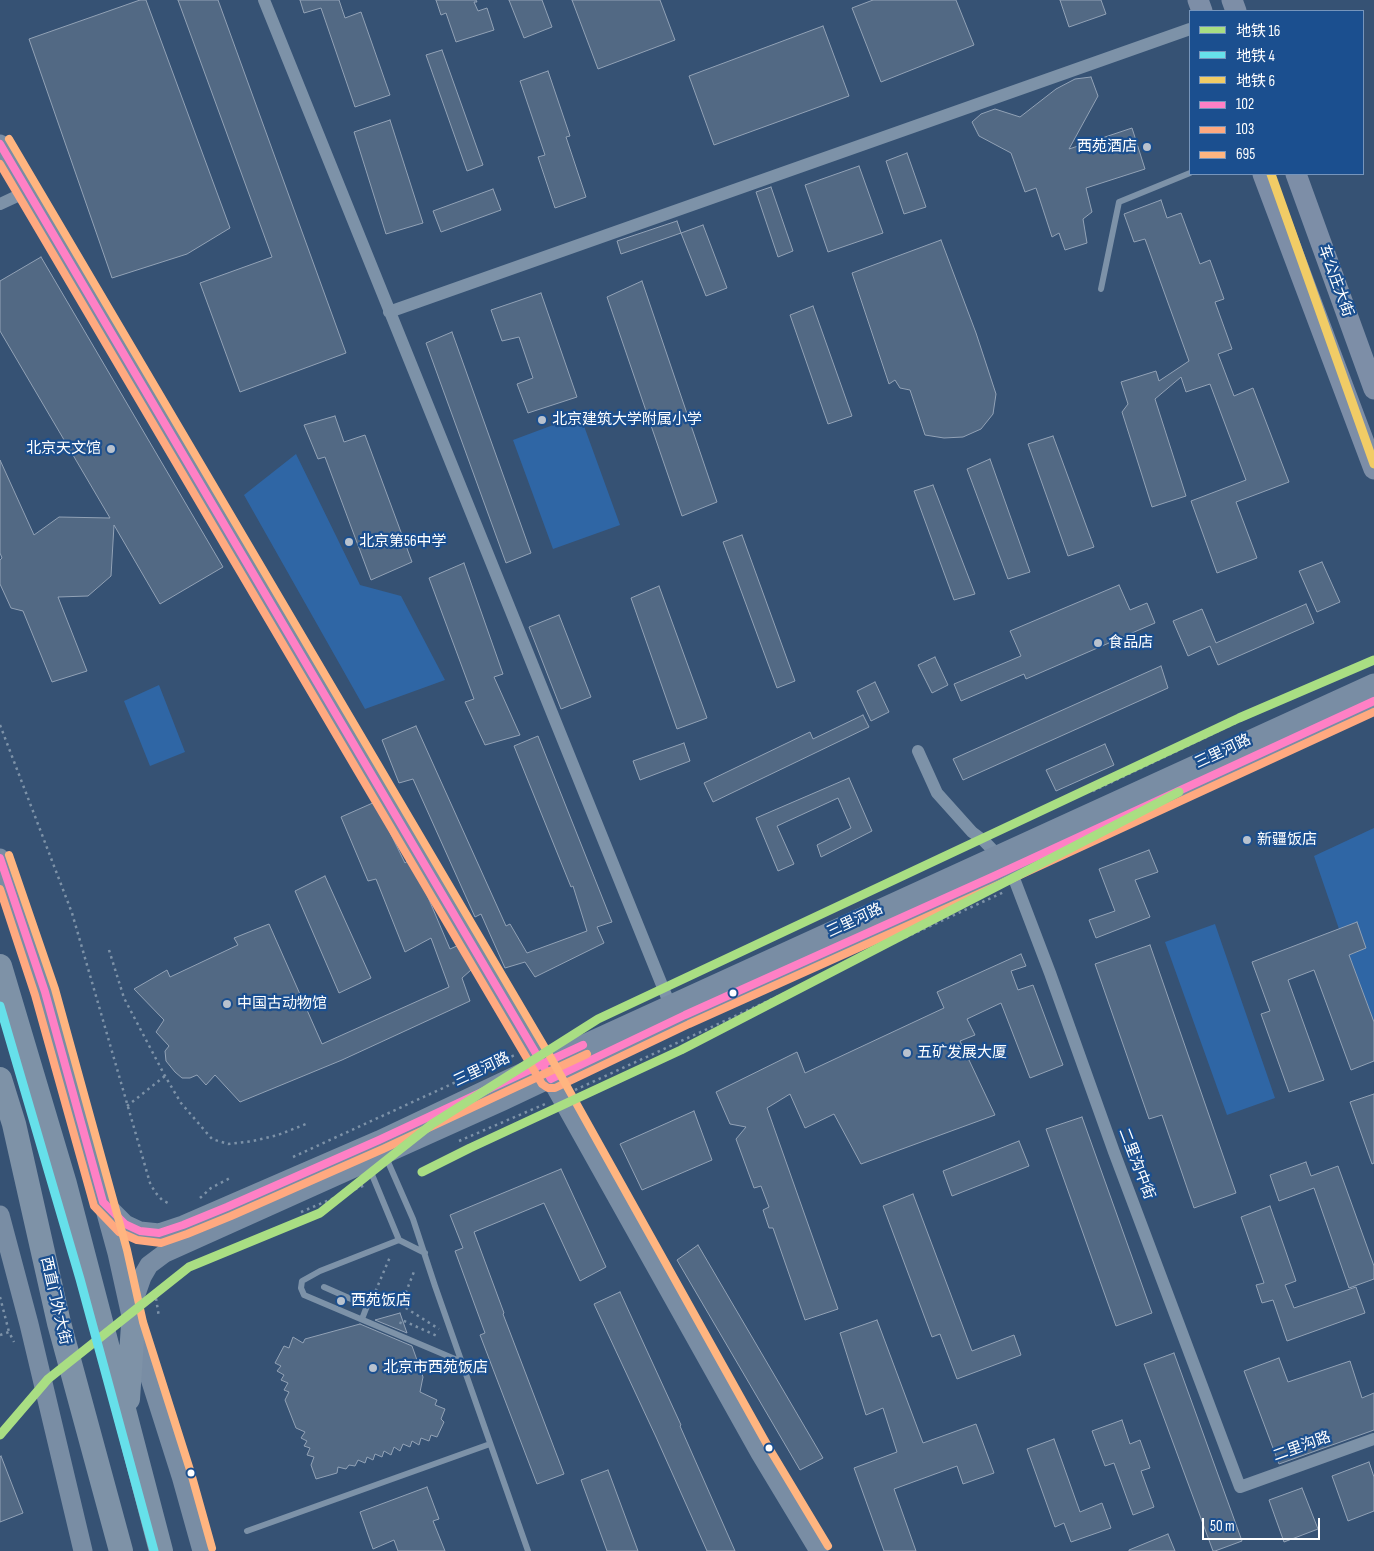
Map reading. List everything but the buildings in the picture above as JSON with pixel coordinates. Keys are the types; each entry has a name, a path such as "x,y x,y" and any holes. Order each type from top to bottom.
{"highway":[{"path":"0,966 64,1184 161,1551"},
{"name":"西直门外大街","path":"0,1079 14,1124 59,1323 121,1551"},
{"path":"127,1421 131,1318"}],"main road":[{"name":"车公庄大街","path":"1263,175 1374,469"},
{"name":"车公庄大街","path":"1296,175 1374,389"}],"street":[{"path":"264,0 670,1005"},
{"path":"389,312 1189,29"},
{"path":"0,144 547,1071 760,1453 819,1551"},
{"path":"0,204 28,191"},
{"name":"三里河路","path":"103,1202 125,1224 140,1231 159,1233 182,1226 363,1155 547,1071 685,1016 1374,683"},
{"name":"三里河路","path":"547,1071 670,1005 1374,701"},
{"path":"918,751 936,793 972,832 984,841 1004,862"},
{"path":"0,858 45,992 117,1253 131,1318 181,1476 202,1551"},
{"name":"二里沟中街","path":"1004,862 1017,886 1050,973 1114,1152 1240,1486"},
{"name":"三里河路","path":"131,1318 142,1277 149,1265 165,1253 363,1155"},
{"name":"西直门外大街","path":"0,1215 29,1324 83,1551"},
{"name":"二里沟路","path":"1240,1486 1374,1439"}],"lane":[{"path":"1101,289 1120,202 1189,173"},
{"path":"382,1147 413,1219 528,1551"},
{"path":"363,1155 399,1240 425,1253"},
{"path":"399,1240 302,1281 301,1288 304,1295 462,1362"},
{"path":"324,1286 367,1306 362,1319"},
{"path":"247,1531 490,1444"}],"path":[{"name":"三里河路","path":"1089,793 1374,658"},
{"path":"0,725 72,913 150,1183 162,1200 170,1204"},
{"name":"三里河路","path":"769,939 984,841"},
{"path":"454,1143 562,1097 1017,886"},
{"path":"109,950 124,998 165,1076 181,1103 212,1139 228,1144 253,1141 278,1135 306,1124"},
{"name":"三里河路","path":"287,1160 532,1047"},
{"path":"127,1106 165,1076"},
{"path":"200,1198 211,1188 232,1177"},
{"path":"298,1214 375,1181"},
{"path":"373,1297 390,1257"},
{"path":"401,1306 415,1269"},
{"path":"365,1293 401,1306 442,1331"},
{"path":"0,1297 9,1332 16,1345"},
{"path":"395,1334 402,1320 437,1336"},
{"path":"0,1335 9,1332"}],"shaded area":[{"path":"580,415 620,525 553,549 513,440"},
{"path":"296,454 360,585 401,596 445,680 365,709 244,495"},
{"path":"159,685 185,752 150,766 124,701"},
{"path":"1374,828 1374,1022 1349,955 1366,948 1357,923 1339,929 1314,856"},
{"path":"1215,924 1275,1098 1227,1115 1165,942"}],"metro line":[{"name":"6","path":"1271,175 1374,464"},
{"name":"16","path":"0,1435 48,1379 189,1267 320,1213 432,1124 598,1019 1239,718 1374,660"},
{"name":"16","path":"422,1172 681,1050 1179,792"},
{"name":"4","path":"0,1006 80,1279 154,1551"}],"transit line":[{"name":"695","path":"9,139 551,1058 769,1448 828,1546"},
{"name":"102","path":"0,144 551,1079 685,1015 992,877 1374,701"},
{"name":"103","path":"0,164 542,1084 548,1088 555,1088 689,1024 996,886 1374,712"},
{"name":"695","path":"9,855 55,989 127,1250 143,1322 191,1473 212,1548"},
{"name":"102","path":"0,858 45,992 103,1202 125,1224 140,1231 159,1233 227,1207 379,1140 583,1045"},
{"name":"103","path":"0,889 35,995 94,1206 119,1232 137,1240 161,1243 231,1216 383,1149 587,1054"}],"place":[{"name":"西苑酒店","path":"1147,147"},
{"name":"北京建筑大学附属小学","path":"542,420"},
{"name":"北京天文馆","path":"111,449"},
{"name":"北京第56中学","path":"349,542"},
{"name":"食品店","path":"1098,643"},
{"name":"新疆饭店","path":"1247,840"},
{"name":"中国古动物馆","path":"227,1004"},
{"name":"五矿发展大厦","path":"907,1053"},
{"name":"西苑饭店","path":"341,1301"},
{"name":"北京市西苑饭店","path":"373,1368"}]}
